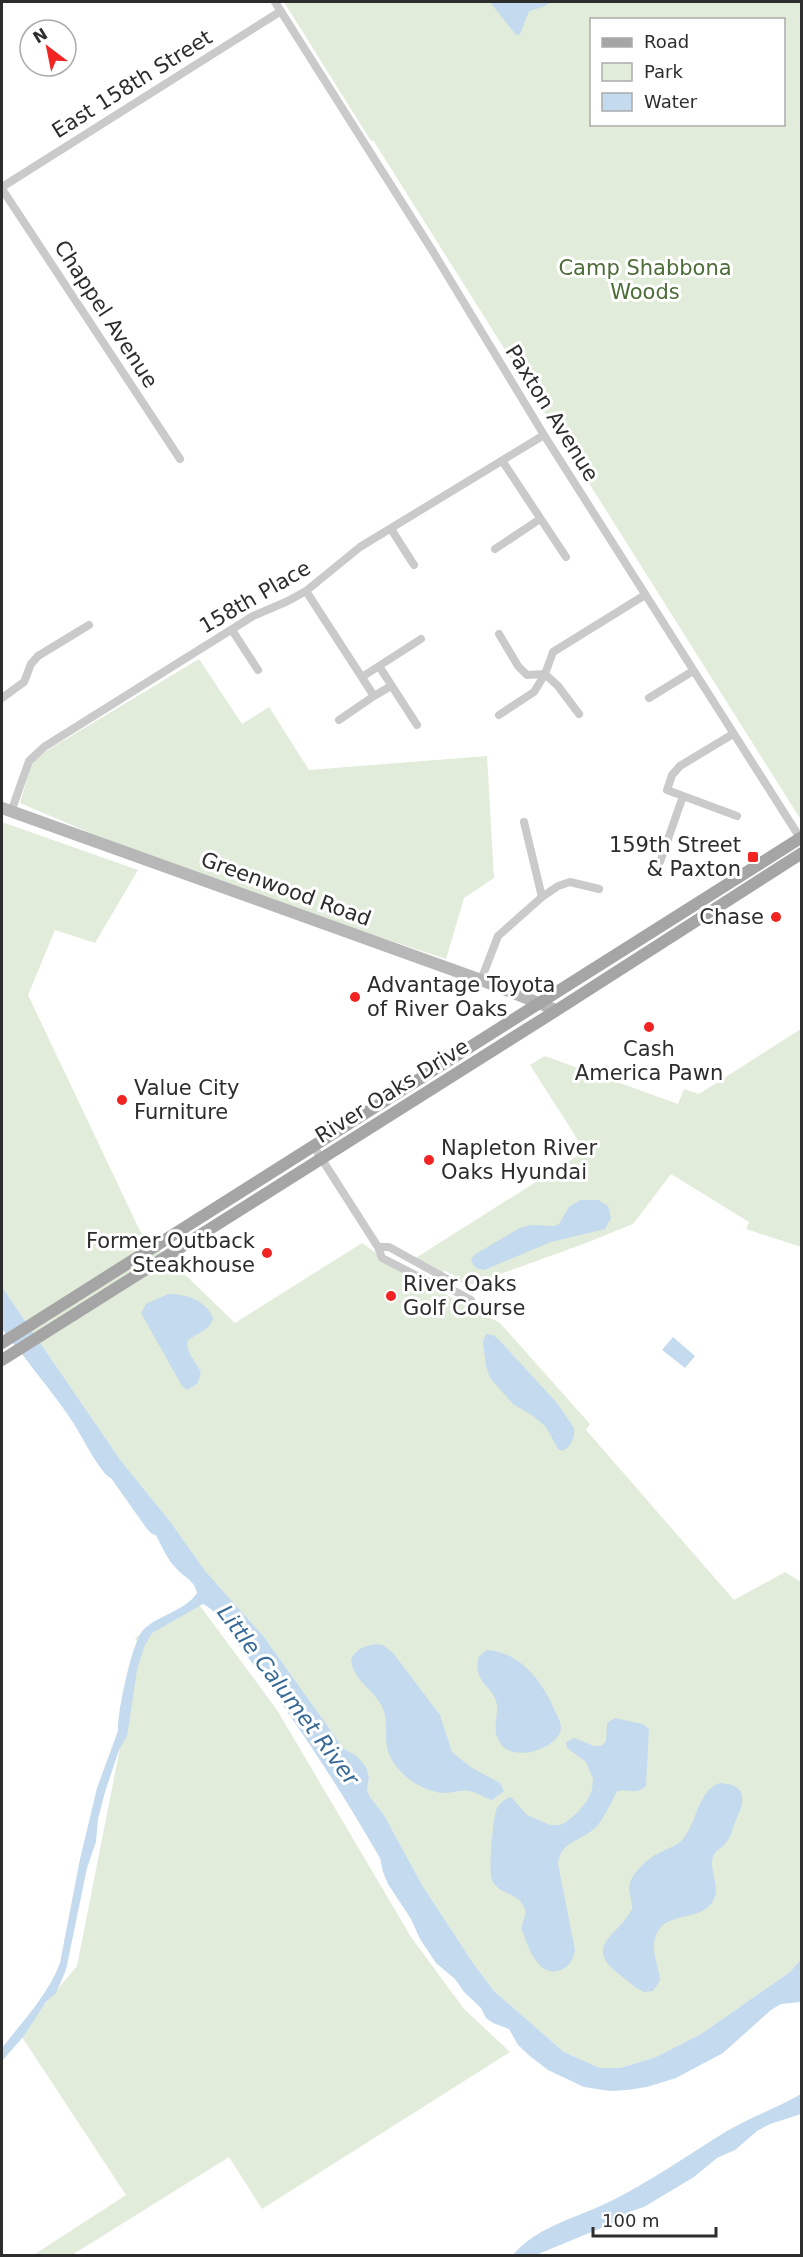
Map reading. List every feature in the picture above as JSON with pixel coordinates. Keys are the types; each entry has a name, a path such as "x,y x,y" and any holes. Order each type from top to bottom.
{"main road":[{"name":"River Oaks Drive","path":"2,1343 801,839"},
{"name":"River Oaks Drive","path":"4,1358 801,853"}],"street":[{"name":"Paxton Avenue","path":"275,2 432,250 544,435 801,839"},
{"name":"East 158th Street","path":"2,188 281,11"},
{"name":"Chappel Avenue","path":"2,188 180,459"},
{"name":"158th Place","path":"6,810 29,761 35,754 253,616 288,602 306,591 360,548 544,435"},
{"path":"503,462 566,557"},
{"path":"495,549 540,519"},
{"path":"391,529 414,566"},
{"path":"306,591 374,696"},
{"path":"498,715 534,692 545,674 553,652 645,595"},
{"path":"2,698 24,682 30,664 38,656 89,625"},
{"path":"232,630 258,670"},
{"path":"499,634 518,666 527,675 545,674 558,686 579,714"},
{"path":"362,677 421,639"},
{"path":"379,666 417,725"},
{"path":"650,698 693,671"},
{"path":"339,720 392,686"},
{"path":"733,734 680,766 672,776 667,790 737,816"},
{"path":"660,862 682,796"},
{"name":"Greenwood Road","path":"6,810 481,980 556,1010"},
{"path":"524,822 542,897"},
{"path":"481,980 498,936 542,897 558,886 570,882 599,889"},
{"path":"314,1147 378,1247 382,1258 441,1288 453,1290 471,1300"}],"green space":[{"name":"Camp Shabbona Woods","path":"284,2 801,2 801,820 373,140 371,141"},
{"path":"199,659 242,724 269,707 309,770 487,756 494,878 464,898 446,959 130,850 20,803 33,759"},
{"name":"River Oaks Golf Course","path":"2,822 138,870 95,943 55,930 28,995 140,1231 235,1323 362,1243 403,1272 500,1323 590,1424 586,1430 734,1600 785,1572 801,1582 801,1959 790,1972 701,2034 656,2057 620,2068 600,2068 564,2052 494,1991 422,1885 384,1815 370,1797 367,1790 369,1778 357,1756 344,1749 264,1637 205,1572 169,1520 121,1461 2,1287"},
{"name":"River Oaks Golf Course","path":"801,1029 801,1247 746,1229 749,1222 671,1174 633,1224 467,1286 459,1281 458,1277 445,1271 441,1273 414,1259 585,1151 530,1065 545,1056 678,1104 684,1089 699,1094"},
{"path":"195,1599 277,1710 411,1937 464,2009 510,2052 262,2209 229,2157 72,2255 32,2256 126,2195 20,2034 77,1966 140,1646 135,1638"}],"water":[{"path":"490,2 551,2 529,11 520,34 516,35"},
{"path":"580,1200 598,1200 608,1206 611,1218 605,1229 551,1242 484,1270 473,1264 471,1260 474,1255 520,1228 531,1225 554,1226 559,1224 569,1207"},
{"name":"Little Calumet River","path":"2,1287 121,1461 169,1520 205,1571 264,1637 344,1749 357,1756 366,1767 369,1778 367,1790 370,1797 384,1815 422,1885 494,1991 564,2052 600,2068 620,2068 656,2057 701,2034 790,1972 801,1959 801,2002 781,2004 771,2010 723,2053 676,2078 647,2087 610,2091 584,2087 548,2070 518,2045 509,2029 486,2018 481,2008 464,1992 455,1979 436,1963 388,1884 380,1858 328,1773 292,1718 220,1619 203,1604 152,1633 144,1647 137,1670 127,1736 119,1750 105,1792 98,1819 96,1842 87,1868 66,1970 56,1993 46,2002 23,2037 2,2061 2,2048 42,1997 60,1963 80,1859 97,1788 118,1731 126,1678 139,1636 150,1624 179,1609 197,1593 191,1582 170,1561 156,1535 147,1529 111,1478 102,1470 62,1406 2,1328"},
{"path":"168,1294 195,1299 206,1307 213,1318 207,1328 188,1340 189,1352 201,1373 197,1384 187,1390 182,1386 141,1313 146,1304"},
{"path":"486,1334 498,1339 557,1403 574,1428 573,1439 567,1448 561,1451 558,1449 546,1427 513,1404 490,1378 483,1342"},
{"path":"673,1337 695,1356 685,1368 662,1350"},
{"path":"377,1644 383,1645 393,1653 440,1715 452,1752 472,1768 500,1783 504,1791 492,1800 463,1790 435,1792 418,1785 404,1775 393,1761 387,1748 386,1720 380,1702 356,1675 351,1660 361,1648"},
{"path":"487,1650 510,1656 520,1663 544,1690 561,1726 556,1739 549,1745 521,1753 504,1748 499,1741 496,1732 497,1705 478,1672 477,1665 479,1656"},
{"path":"615,1718 643,1724 649,1729 646,1786 638,1791 617,1791 598,1825 563,1850 558,1864 575,1950 566,1967 548,1971 537,1962 526,1942 522,1929 526,1914 525,1908 520,1901 495,1885 492,1880 491,1856 495,1813 500,1804 511,1797 527,1815 550,1825 560,1825 566,1822 587,1801 592,1790 593,1779 586,1762 567,1748 566,1742 574,1738 594,1746 601,1746 606,1742 607,1723"},
{"path":"720,1783 736,1787 742,1796 742,1802 729,1838 713,1856 712,1868 716,1887 714,1899 704,1910 669,1921 658,1931 654,1950 660,1981 653,1991 644,1992 609,1965 603,1949 632,1909 629,1886 635,1874 641,1866 658,1853 676,1845 683,1839 702,1799 712,1787"},
{"path":"801,2094 801,2114 770,2124 757,2131 735,2150 717,2158 694,2177 644,2207 626,2213 618,2221 536,2255 513,2255 546,2229 628,2192 727,2131"}],"place":[{"name":"159th Street & Paxton","path":"753,857"},
{"name":"Chase","path":"776,917"},
{"name":"Advantage Toyota of River Oaks","path":"355,997"},
{"name":"Cash America Pawn","path":"649,1027"},
{"name":"Value City Furniture","path":"122,1100"},
{"name":"Napleton River Oaks Hyundai","path":"429,1160"},
{"name":"Former Outback Steakhouse","path":"267,1253"},
{"name":"River Oaks Golf Course","path":"391,1296"}]}
